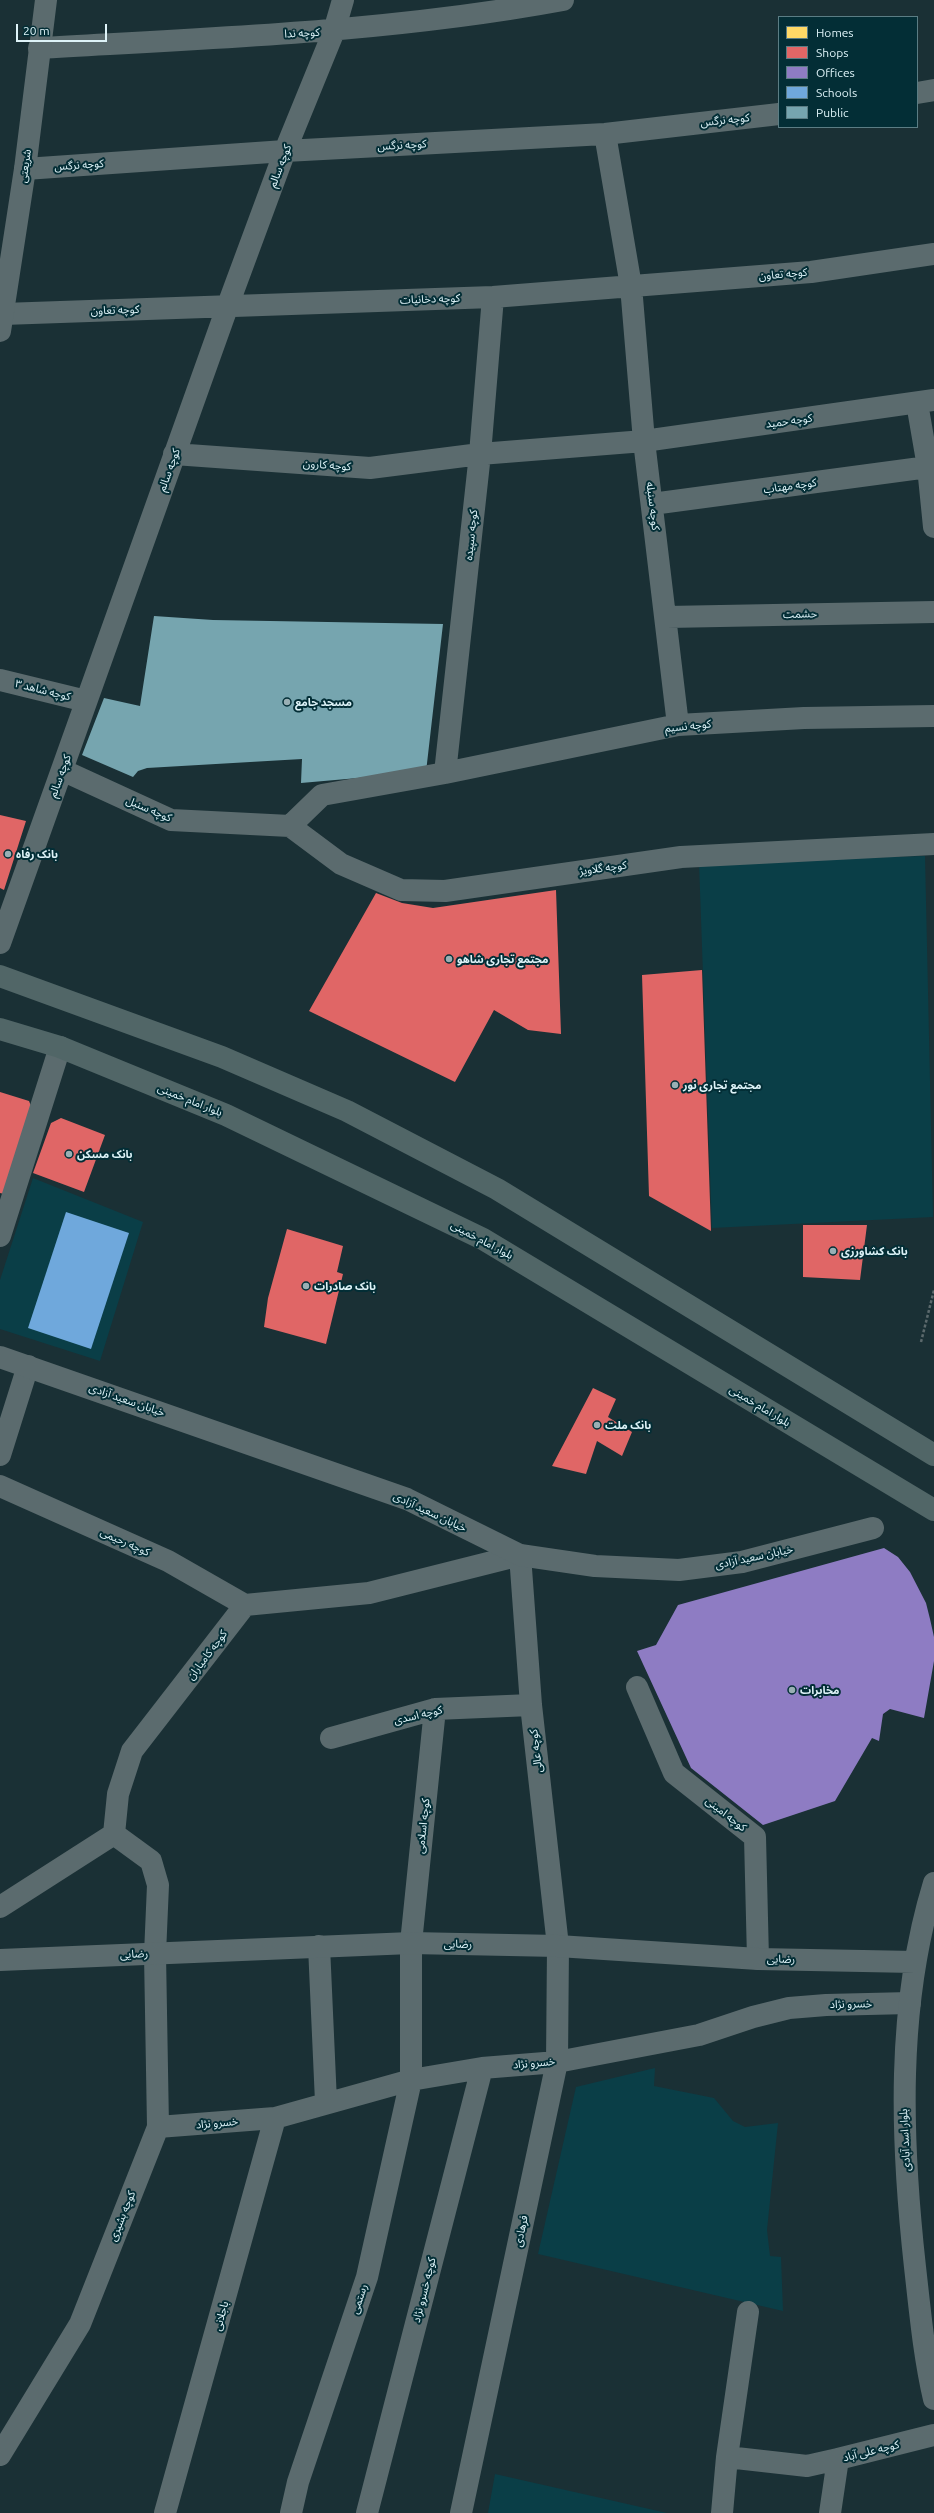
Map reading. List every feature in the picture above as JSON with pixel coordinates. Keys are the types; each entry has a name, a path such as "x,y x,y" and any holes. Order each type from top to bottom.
{"main road":[{"path":"0,976 222,1057 347,1111 497,1189 934,1455"},
{"name":"بلوار امام خمینی","path":"0,1029 60,1047 226,1115 483,1239 934,1510"}],"street":[{"name":"شریعتی","path":"1,322 25,169 46,0"},
{"name":"کوچه سالم","path":"0,943 228,305 285,151 334,31 343,0"},
{"name":"کوچه ندا","path":"39,48 334,31 521,8 563,0"},
{"path":"918,93 934,90"},
{"name":"کوچه نرگس","path":"25,169 285,151 606,134 778,114"},
{"name":"کوچه سنبله","path":"606,134 631,286 644,441 667,617 678,725"},
{"name":"کوچه تعاون","path":"631,286 810,272 934,254"},
{"name":"کوچه دخانیات","path":"228,305 493,296 631,286"},
{"name":"کوچه سپیده","path":"445,773 480,454 493,296"},
{"name":"کوچه تعاون","path":"1,322 228,305"},
{"path":"926,402 928,468 934,527"},
{"name":"کوچه حمید","path":"480,454 644,441 926,402"},
{"name":"کوچه کارون","path":"174,454 370,468 480,454"},
{"name":"کوچه مهتاب","path":"652,504 928,468"},
{"name":"حشمت","path":"667,617 934,612"},
{"name":"کوچه شاهد ۳","path":"0,680 86,701"},
{"name":"کوچه نسیم","path":"290,826 322,795 445,773 678,725 804,718 934,716"},
{"name":"کوچه سنبل","path":"62,770 172,820 290,826"},
{"name":"کوچه گلاویژ","path":"290,826 341,864 401,890 445,891 681,857 934,844"},
{"path":"0,1236 60,1047"},
{"name":"خیابان سعید آزادی","path":"0,1357 407,1499 520,1556 595,1566 679,1570 742,1562 873,1528"},
{"path":"0,1455 28,1366"},
{"name":"کوچه رحیمی","path":"0,1486 168,1561 245,1605"},
{"path":"245,1605 369,1593 520,1556"},
{"name":"کوچه عالی","path":"520,1556 531,1705 558,1946"},
{"name":"کوچه کامیاران","path":"114,1834 118,1794 132,1752 245,1605"},
{"name":"کوچه امینی","path":"637,1687 674,1774 755,1837 758,1959"},
{"name":"کوچه اسدی","path":"331,1738 435,1709 531,1705"},
{"name":"کوچه اسلامی","path":"411,2080 411,1943 435,1709"},
{"path":"0,1907 114,1834"},
{"name":"کوچه بشیری","path":"0,2455 80,2324 158,2127 155,1954 158,1885 151,1861 114,1834"},
{"name":"بلوار اسد آبادی","path":"934,1883 915,1962 910,2003 903,2102 908,2211 919,2307 934,2399"},
{"name":"رضایی","path":"0,1960 411,1943 558,1946 758,1959 915,1962"},
{"path":"319,1946 326,2102"},
{"name":"فرهادی","path":"461,2513 557,2062 558,1946"},
{"name":"خسرو نژاد","path":"158,2127 275,2118 326,2102 411,2080 482,2068 557,2062 699,2035 753,2017 789,2008 826,2005 910,2003"},
{"name":"کوچه خسرو نژاد","path":"367,2513 482,2068"},
{"name":"رستمی","path":"291,2513 298,2482 367,2277 411,2080"},
{"name":"باجلانی","path":"165,2513 275,2118"},
{"path":"722,2513 726,2457 748,2312"},
{"name":"کوچه علی آباد","path":"830,2513 838,2459 934,2435"},
{"path":"726,2457 808,2466 838,2459"}],"path":[{"path":"921,1342 934,1290"}],"shaded area":[{"path":"925,856 933,1217 712,1228 699,862"},
{"path":"33,1178 143,1222 100,1361 0,1329 0,1280"},
{"path":"655,2068 654,2086 714,2098 733,2121 745,2127 778,2123 767,2230 770,2256 781,2257 783,2311 538,2254 576,2087"},
{"path":"495,2474 667,2513 488,2513"}],"building: Homes":[{"path":"877,1578 901,1666 747,1706 723,1618"}],"building: Shops":[{"name":"بانک رفاه","path":"0,815 26,821 4,890 0,888"},
{"name":"مجتمع تجاری شاهو","path":"556,890 561,1034 528,1030 494,1010 455,1082 309,1011 376,893 402,903 433,908"},
{"name":"مجتمع تجاری نور","path":"702,970 711,1231 649,1196 642,975"},
{"path":"0,1092 29,1101 31,1106 4,1194 0,1193"},
{"name":"بانک مسکن","path":"61,1118 105,1135 84,1192 33,1173 51,1123"},
{"name":"بانک کشاورزی","path":"803,1225 867,1225 860,1280 803,1277"},
{"name":"بانک صادرات","path":"287,1229 343,1246 337,1272 343,1274 326,1344 264,1327 268,1298"},
{"name":"بانک ملت","path":"593,1388 616,1399 608,1417 632,1432 622,1456 597,1441 586,1474 552,1466"}],"building: Offices":[{"name":"مخابرات","path":"884,1548 898,1557 910,1572 926,1603 930,1619 934,1637 934,1661 924,1718 890,1709 883,1714 879,1741 872,1738 835,1801 763,1825 691,1768 637,1651 656,1645 678,1605"}],"building: Schools":[{"path":"66,1212 129,1233 91,1349 28,1328"}],"building: Public":[{"name":"مسجد جامع","path":"154,616 213,620 443,624 426,772 301,783 302,759 147,768 138,771 133,777 82,755 104,698 140,706"}],"place":[{"name":"مسجد جامع","path":"287,702"},
{"name":"بانک رفاه","path":"8,854"},
{"name":"مجتمع تجاری شاهو","path":"449,959"},
{"name":"مجتمع تجاری نور","path":"675,1085"},
{"name":"بانک مسکن","path":"69,1154"},
{"name":"بانک کشاورزی","path":"833,1251"},
{"name":"بانک صادرات","path":"306,1286"},
{"name":"بانک ملت","path":"597,1425"},
{"name":"مخابرات","path":"792,1690"}]}
